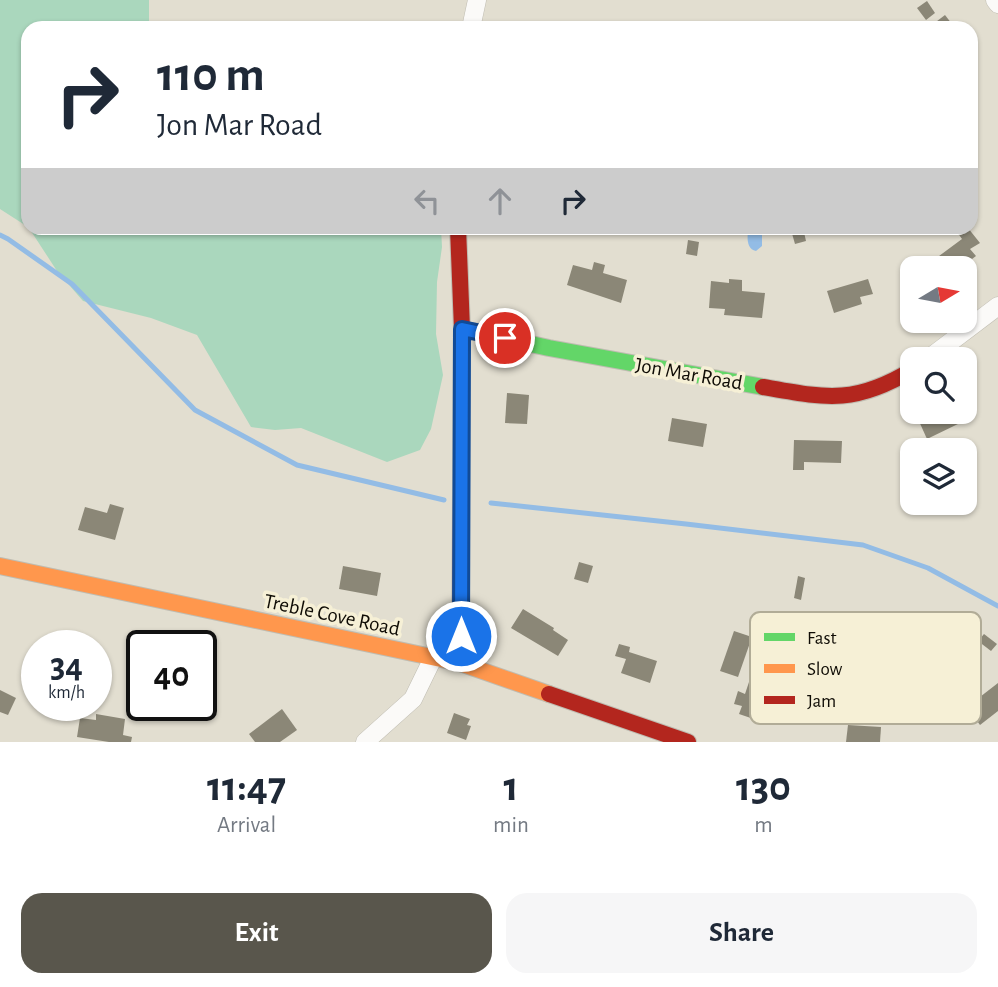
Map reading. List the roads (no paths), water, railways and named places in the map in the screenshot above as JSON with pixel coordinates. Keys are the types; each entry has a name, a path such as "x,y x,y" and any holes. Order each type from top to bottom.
{"street":[{"path":"472,21 477,0"},
{"path":"458,235 462,329 460,663"},
{"path":"944,347 998,306"},
{"name":"Jon Mar Road","path":"462,329 549,348 818,397 848,398 868,393 900,378"},
{"name":"Treble Cove Road","path":"0,566 460,663 688,742"},
{"path":"365,742 412,699 433,658"}],"water":[{"path":"748,235 762,235 762,246 756,251 749,246"}],"waterway":[{"path":"0,235 72,284 195,410 297,465 444,500"},
{"path":"491,503 863,545 928,568 998,606"}]}
